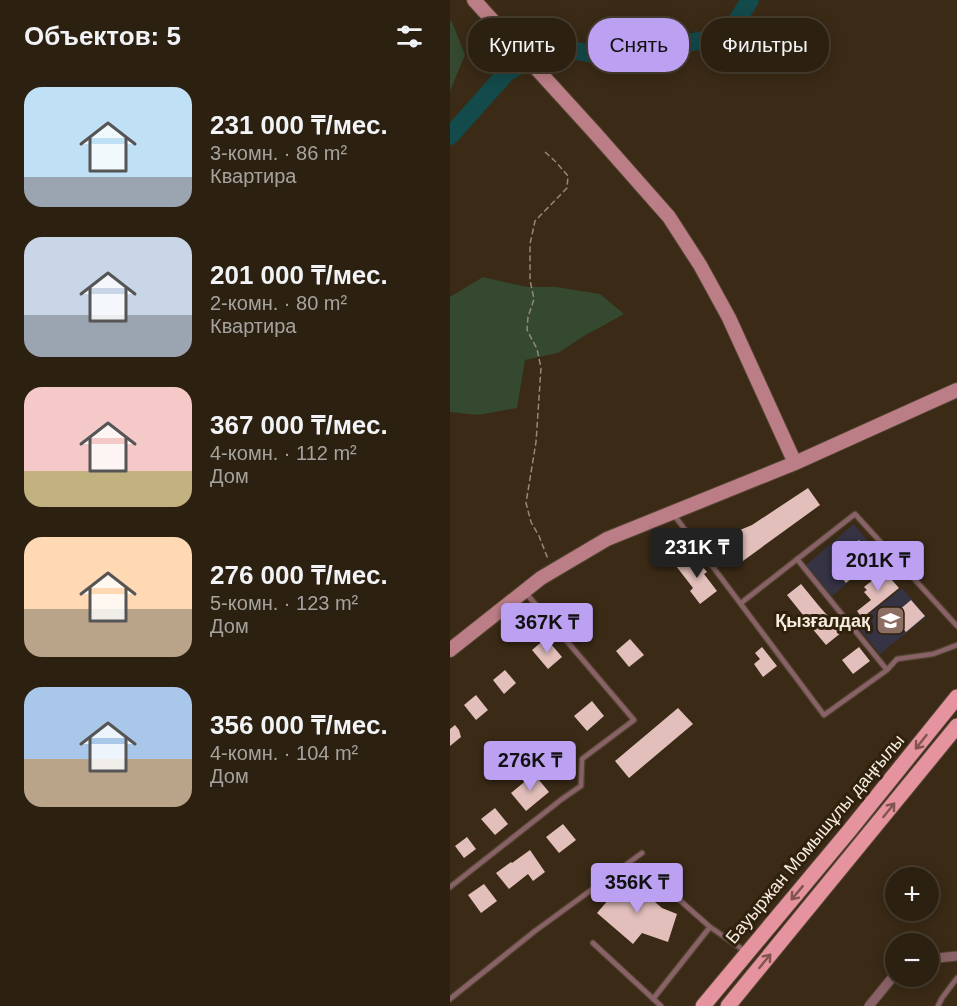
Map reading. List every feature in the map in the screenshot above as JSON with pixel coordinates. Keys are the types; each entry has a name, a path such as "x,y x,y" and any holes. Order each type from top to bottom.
{"main road":[{"path":"474,0 669,218 700,265 729,318 795,463"},
{"path":"450,650 541,578 607,539 795,463 957,390"},
{"name":"Бауыржан Момышұлы даңғылы","path":"703,1006 856,823 957,697"},
{"name":"Бауыржан Момышұлы даңғылы","path":"728,1006 957,726"},
{"path":"774,921 788,933"}],"street":[{"path":"939,958 957,956"},
{"path":"868,1006 885,986"}],"lane":[{"path":"672,513 824,715 887,670 897,659 933,654 957,645"},
{"path":"741,603 855,514 957,626"},
{"path":"797,559 887,670"},
{"path":"450,887 581,786 582,759 634,720 524,591"},
{"path":"450,999 535,931 642,853"},
{"path":"649,873 710,927 747,952"},
{"path":"653,999 710,927"},
{"path":"593,943 661,1006"},
{"path":"938,1006 957,978"}],"path":[{"path":"545,152 568,176 567,188 535,221 530,244 530,280 534,299 528,317 528,330 537,349 541,368 536,442 526,503 531,522 539,536 552,571"}],"shaded area":[{"path":"854,524 880,556 832,596 806,565"},
{"name":"Қызғалдақ","path":"902,588 926,617 880,654 856,625"}],"green space":[{"path":"450,21 465,55 450,91"},
{"path":"483,277 527,287 556,287 600,294 624,314 558,353 525,360 517,408 478,415 450,412 450,297"}],"building":[{"path":"808,488 820,505 736,566 716,540 752,525"},
{"path":"859,540 867,550 872,546 879,554 846,583 839,575 850,565 841,555"},
{"path":"692,554 707,572 704,574 717,591 700,604 690,591 693,588 676,566"},
{"path":"884,571 899,588 862,618 857,611 871,600 864,592 867,590 864,587"},
{"path":"801,584 842,632 826,645 787,595"},
{"path":"911,600 925,616 906,632 892,616"},
{"path":"546,638 562,657 548,669 532,650"},
{"path":"630,639 644,655 629,667 616,651"},
{"path":"762,647 777,666 763,677 754,664 760,659 755,653"},
{"path":"859,647 870,661 853,674 842,660"},
{"path":"505,670 516,683 504,694 493,680"},
{"path":"476,695 488,710 476,720 464,705"},
{"path":"592,701 604,716 587,731 574,716"},
{"path":"678,708 693,724 629,778 615,761"},
{"path":"455,725 461,737 450,746 450,729"},
{"path":"534,774 549,792 526,811 511,793"},
{"path":"495,808 508,824 495,835 481,819"},
{"path":"563,824 576,840 559,853 546,837"},
{"path":"467,837 476,849 464,858 455,846"},
{"path":"530,850 545,872 533,881 528,874 509,889 496,873"},
{"path":"627,878 662,908 677,914 668,942 642,933 633,944 597,913"},
{"path":"484,884 497,901 481,913 468,895"}],"waterway":[{"path":"450,136 507,72 556,47 614,58 728,35 750,0"}],"place":[{"name":"Қызғалдақ","path":"891,621"}]}
